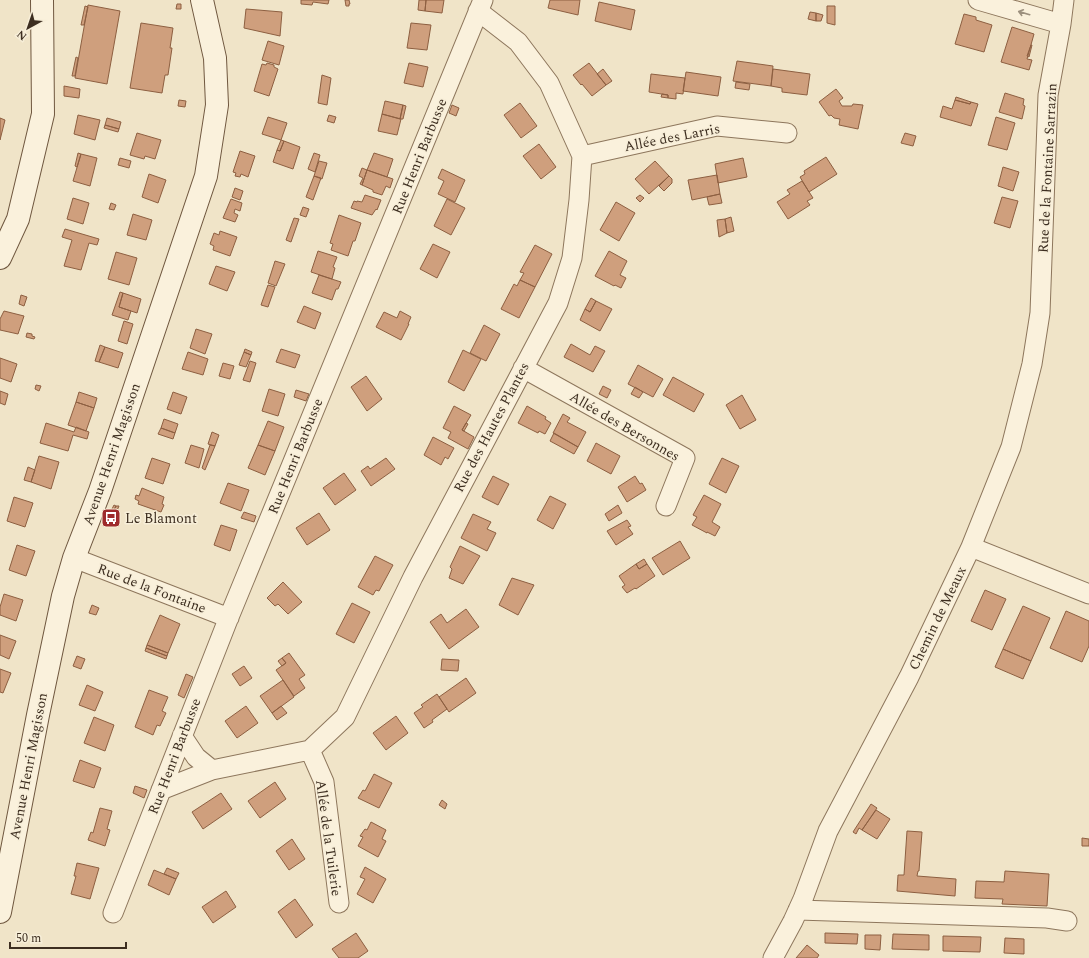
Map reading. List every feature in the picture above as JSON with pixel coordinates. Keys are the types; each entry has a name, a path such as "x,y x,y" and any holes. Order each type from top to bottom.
{"main road":[{"path":"0,258 18,219 43,114 42,0"},
{"name":"Avenue Henri Magisson","path":"0,912 38,715 63,596 74,558 100,490 206,176 217,105 215,58 202,0"}],"street":[{"path":"978,0 1061,24"},
{"name":"Rue de la Fontaine Sarrazin","path":"1040,314 1048,95 1064,0"},
{"name":"Rue des Hautes Plantes","path":"310,750 345,717 413,577 522,368 558,303 572,258 579,200 582,156 549,83 518,42 481,6"},
{"name":"Rue Henri Barbusse","path":"113,913 229,618 481,6"},
{"name":"Allée des Larris","path":"582,156 717,126 787,133"},
{"name":"Chemin de Meaux","path":"773,958 798,910 828,831 909,677 971,547 1011,447 1032,364 1040,314"},
{"name":"Allée des Bersonnes","path":"522,368 686,458 666,506"},
{"path":"971,547 1089,594"},
{"name":"Rue de la Fontaine","path":"74,558 229,618"},
{"path":"182,736 196,757 212,770"},
{"path":"161,790 212,770 310,750"},
{"name":"Allée de la Tuilerie","path":"310,750 324,782 339,903"},
{"path":"798,910 1047,918 1067,921"}],"building":[{"path":"301,0 329,0 328,4 313,2 312,5 301,4"},
{"path":"345,0 349,0 349,6 346,6"},
{"path":"419,0 426,0 425,11 418,10"},
{"path":"426,0 444,0 442,13 425,11"},
{"path":"550,0 580,0 578,15 548,8"},
{"path":"599,2 635,10 631,30 595,21"},
{"path":"177,4 181,4 181,9 176,9"},
{"path":"88,5 120,11 107,84 75,78"},
{"path":"85,6 88,7 84,25 81,25"},
{"path":"827,6 835,6 835,25 827,23"},
{"path":"246,9 282,12 280,36 244,28"},
{"path":"810,12 816,13 816,21 808,19"},
{"path":"816,13 823,15 821,21 816,21"},
{"path":"964,14 976,17 976,20 992,25 984,52 955,44"},
{"path":"141,23 173,28 168,75 165,75 162,93 130,88"},
{"path":"411,23 431,25 427,50 407,48"},
{"path":"1012,27 1034,34 1027,59 1032,60 1029,70 1001,62"},
{"path":"268,41 284,46 279,65 262,60"},
{"path":"1032,45 1029,57 1027,56"},
{"path":"76,57 78,58 75,76 72,76"},
{"path":"737,61 773,66 771,86 733,81"},
{"path":"267,63 274,65 274,67 278,69 269,96 254,91 262,64 266,65"},
{"path":"409,63 428,67 423,87 404,83"},
{"path":"589,63 606,85 592,96 573,75"},
{"path":"603,69 612,81 606,85 597,74"},
{"path":"773,69 810,74 807,95 782,92 782,88 771,86"},
{"path":"686,72 721,77 718,96 683,91"},
{"path":"651,74 685,78 683,94 676,93 676,99 668,98 668,95 649,92"},
{"path":"322,75 331,78 327,105 318,103"},
{"path":"736,82 750,84 749,90 735,88"},
{"path":"64,86 80,89 79,98 64,96"},
{"path":"836,89 843,98 839,101 842,106 852,106 853,104 863,105 858,129 839,125 840,119 834,118 831,115 829,116 819,102"},
{"path":"1005,93 1024,99 1023,105 1025,106 1022,119 999,112"},
{"path":"662,94 668,95 668,98 661,97"},
{"path":"956,97 971,102 970,104 955,100"},
{"path":"179,100 186,101 185,107 178,106"},
{"path":"955,100 970,104 971,102 978,104 971,126 940,117 943,106 952,109"},
{"path":"385,101 403,105 400,119 382,114"},
{"path":"520,103 537,126 521,138 504,115"},
{"path":"403,105 406,106 403,119 400,119"},
{"path":"452,105 459,108 456,116 449,113"},
{"path":"382,114 401,119 397,135 378,131"},
{"path":"78,115 100,120 95,140 74,134"},
{"path":"329,115 336,117 334,123 327,121"},
{"path":"268,117 287,123 281,140 262,134"},
{"path":"996,117 1015,123 1007,150 988,145"},
{"path":"0,118 5,120 0,140"},
{"path":"107,118 121,122 119,129 105,125"},
{"path":"105,125 119,129 118,132 104,128"},
{"path":"137,133 161,140 155,159 145,156 144,159 130,155"},
{"path":"905,133 916,136 913,146 901,143"},
{"path":"281,140 284,141 280,151 277,150"},
{"path":"284,141 300,147 293,169 273,162 277,150 280,151"},
{"path":"539,144 556,167 541,179 523,156"},
{"path":"240,151 255,156 248,177 241,174 240,177 235,176 236,173 233,172"},
{"path":"78,153 81,154 77,167 75,166"},
{"path":"314,153 320,155 315,172 308,169"},
{"path":"374,153 393,159 387,177 367,170"},
{"path":"81,154 97,158 90,186 73,181"},
{"path":"826,157 837,174 809,192 800,177 805,174 804,171"},
{"path":"120,158 131,161 129,168 118,165"},
{"path":"743,158 747,177 718,183 715,164"},
{"path":"319,161 327,163 322,179 314,176"},
{"path":"655,161 669,176 649,194 635,179"},
{"path":"1003,167 1019,172 1013,191 998,186"},
{"path":"362,168 367,170 362,185 360,184 363,178 359,176"},
{"path":"442,169 465,180 455,202 438,194 444,181 438,178"},
{"path":"367,170 393,179 390,188 386,186 382,195 373,192 373,190 362,185"},
{"path":"149,174 166,180 158,203 142,197"},
{"path":"717,175 720,194 692,200 688,180"},
{"path":"314,176 321,178 313,200 306,197"},
{"path":"669,176 672,179 672,183 664,191 659,186"},
{"path":"802,181 813,198 807,201 810,205 788,219 777,202 790,194 787,190"},
{"path":"235,188 243,191 240,200 232,197"},
{"path":"720,194 722,203 709,205 707,197"},
{"path":"365,195 381,200 377,210 376,209 372,215 351,208 354,201 362,202"},
{"path":"640,195 644,198 640,202 636,198"},
{"path":"1002,197 1018,201 1010,228 994,223"},
{"path":"73,198 89,203 83,224 67,219"},
{"path":"231,199 242,203 240,211 235,209 234,213 238,215 235,222 223,218"},
{"path":"447,199 465,208 451,235 434,226"},
{"path":"616,202 635,213 619,241 600,230"},
{"path":"111,203 116,205 114,210 109,209"},
{"path":"303,207 309,209 306,217 300,215"},
{"path":"133,214 152,220 146,240 127,235"},
{"path":"339,215 361,223 348,256 331,250 333,244 330,243"},
{"path":"731,217 734,231 727,233 725,219"},
{"path":"294,218 299,219 291,242 286,240"},
{"path":"725,219 727,233 719,237 717,220"},
{"path":"65,229 99,239 97,245 89,243 81,270 64,266 72,240 62,237"},
{"path":"220,231 237,237 230,256 213,250 214,246 210,244 214,233 219,235"},
{"path":"433,244 450,252 437,278 420,269"},
{"path":"535,245 552,254 535,287 520,280 524,273 520,272"},
{"path":"318,251 337,257 333,267 335,268 332,279 311,272"},
{"path":"609,251 627,261 620,275 626,278 621,288 595,276"},
{"path":"116,252 137,258 129,285 108,279"},
{"path":"275,261 285,264 276,286 268,283"},
{"path":"216,266 235,272 227,291 209,284"},
{"path":"319,275 341,282 338,289 336,289 332,300 312,293"},
{"path":"520,280 535,287 519,318 501,309 514,284 517,286"},
{"path":"268,285 275,287 268,307 261,305"},
{"path":"120,292 123,293 119,307 131,311 128,320 112,315"},
{"path":"123,293 141,299 137,313 119,307"},
{"path":"21,295 27,297 24,306 19,304"},
{"path":"591,298 596,301 590,312 585,309"},
{"path":"596,301 612,309 600,331 580,320 585,309 590,312"},
{"path":"304,306 321,313 315,329 297,322"},
{"path":"4,311 24,316 18,334 0,330 0,319"},
{"path":"400,311 411,317 401,340 376,327 384,312 397,318"},
{"path":"124,321 133,324 127,344 118,341"},
{"path":"484,325 500,334 486,361 470,353"},
{"path":"196,329 212,334 205,354 190,348"},
{"path":"27,333 32,334 32,336 35,337 34,339 26,337"},
{"path":"571,344 590,355 595,346 605,351 593,372 564,357"},
{"path":"100,345 105,347 99,362 95,361"},
{"path":"105,347 123,353 118,368 99,362"},
{"path":"245,349 252,352 251,355 244,352"},
{"path":"281,349 300,355 295,368 276,362"},
{"path":"463,350 481,359 464,391 448,382"},
{"path":"188,352 208,359 203,375 182,369"},
{"path":"244,352 251,355 246,367 239,365"},
{"path":"0,358 17,364 11,382 0,378"},
{"path":"250,361 256,363 250,382 243,380"},
{"path":"223,363 234,366 230,379 219,376"},
{"path":"638,365 663,379 653,397 628,384"},
{"path":"366,376 382,399 367,411 351,387"},
{"path":"673,377 704,394 694,412 663,395"},
{"path":"36,385 41,386 39,391 35,389"},
{"path":"603,386 611,390 607,398 599,394"},
{"path":"635,387 643,392 639,398 631,394"},
{"path":"269,389 285,394 278,416 262,411"},
{"path":"296,390 309,394 306,401 294,397"},
{"path":"0,391 8,394 5,405 0,403"},
{"path":"79,392 97,398 94,408 76,402"},
{"path":"173,392 187,397 181,414 167,409"},
{"path":"742,395 756,420 740,429 726,405"},
{"path":"76,402 94,408 86,431 68,425"},
{"path":"454,406 471,415 462,430 474,437 468,449 448,438 451,432 443,428"},
{"path":"527,406 546,417 545,419 551,423 545,434 539,431 538,433 518,423"},
{"path":"563,414 570,418 567,422 586,432 578,447 553,433"},
{"path":"164,419 178,424 175,433 161,428"},
{"path":"268,421 284,427 275,451 258,445"},
{"path":"46,423 74,432 76,427 89,432 87,439 73,435 68,451 40,443"},
{"path":"466,423 468,424 464,431 462,430"},
{"path":"161,428 175,433 173,439 158,434"},
{"path":"212,432 219,435 215,446 208,444"},
{"path":"554,433 578,447 574,454 550,441"},
{"path":"433,437 454,448 448,459 445,457 441,465 424,455"},
{"path":"596,443 620,456 611,474 587,461"},
{"path":"191,445 204,449 199,468 185,463"},
{"path":"210,445 215,446 205,470 202,468"},
{"path":"258,445 275,451 265,475 248,468"},
{"path":"39,456 59,462 51,489 31,482"},
{"path":"152,458 170,464 163,484 145,478"},
{"path":"386,458 395,469 371,486 361,471 368,466 370,469"},
{"path":"722,458 739,466 726,493 709,484"},
{"path":"28,467 35,470 31,482 24,480"},
{"path":"344,473 356,490 335,505 323,488"},
{"path":"493,476 509,484 498,505 482,497"},
{"path":"635,476 646,490 627,502 618,487"},
{"path":"228,483 249,490 241,511 220,503"},
{"path":"142,488 164,497 162,504 164,505 161,512 138,504 139,501 135,499 136,495 139,496"},
{"path":"704,495 721,504 712,522 720,527 715,536 692,525 697,517 693,515"},
{"path":"550,496 566,504 553,529 537,520"},
{"path":"14,497 33,503 25,527 7,521"},
{"path":"114,505 116,506 113,512 111,511"},
{"path":"618,505 622,513 609,521 605,514"},
{"path":"116,506 119,506 116,513 113,512"},
{"path":"244,512 256,516 254,522 241,518"},
{"path":"319,513 330,530 307,545 296,528"},
{"path":"473,514 491,522 487,529 496,533 487,551 461,538"},
{"path":"627,520 631,526 628,527 633,534 616,545 607,531"},
{"path":"221,525 237,530 230,551 214,545"},
{"path":"680,541 690,558 663,575 652,558"},
{"path":"17,545 35,551 26,576 9,570"},
{"path":"460,546 480,556 463,584 449,578 452,569 450,567"},
{"path":"375,556 393,565 379,591 376,590 373,595 358,587"},
{"path":"644,559 647,564 639,569 636,564"},
{"path":"636,564 639,569 647,564 655,576 636,589 635,588 627,593 622,587 625,585 619,576"},
{"path":"512,578 534,585 518,615 499,605"},
{"path":"283,582 302,602 288,614 278,604 275,606 267,598"},
{"path":"985,590 1006,599 992,630 971,621"},
{"path":"4,594 23,600 16,621 0,615 0,607"},
{"path":"352,603 370,612 354,643 336,634"},
{"path":"92,605 99,608 96,615 89,613"},
{"path":"1023,606 1050,618 1031,661 1003,649"},
{"path":"466,609 479,627 449,649 430,622 441,614 447,623"},
{"path":"1066,611 1089,621 1089,646 1082,662 1050,648"},
{"path":"160,615 180,624 168,653 147,645"},
{"path":"0,635 16,641 9,659 0,655"},
{"path":"147,645 168,653 167,656 146,648"},
{"path":"146,648 167,656 166,659 145,651"},
{"path":"1003,649 1031,661 1023,679 995,667"},
{"path":"289,653 305,675 299,679 305,688 294,696 276,670 286,663 282,658"},
{"path":"77,656 85,659 81,669 73,666"},
{"path":"282,658 286,663 282,666 278,661"},
{"path":"442,659 459,660 458,671 441,670"},
{"path":"244,666 252,678 240,686 232,674"},
{"path":"0,669 11,673 3,693 0,692"},
{"path":"186,674 193,677 184,698 178,695"},
{"path":"466,678 476,693 449,712 439,697"},
{"path":"283,680 294,697 272,713 260,696"},
{"path":"87,685 103,692 95,711 79,705"},
{"path":"149,690 168,697 162,711 166,713 160,726 157,725 153,735 135,727"},
{"path":"437,694 447,709 424,728 414,713 423,707 421,705"},
{"path":"246,706 258,723 237,738 225,721"},
{"path":"281,706 287,713 277,720 272,713"},
{"path":"396,716 408,733 386,750 373,733"},
{"path":"94,717 114,725 105,751 84,743"},
{"path":"80,760 101,768 94,788 73,781"},
{"path":"374,774 392,783 379,808 358,798 363,790 365,791"},
{"path":"275,782 286,799 260,818 248,801"},
{"path":"135,786 147,790 144,798 133,793"},
{"path":"221,793 232,809 203,829 192,812"},
{"path":"442,800 447,804 445,809 439,805"},
{"path":"871,804 877,808 862,830 859,828 856,834 853,832"},
{"path":"100,808 112,811 107,829 110,830 105,846 88,840 91,832 93,833"},
{"path":"876,810 890,819 877,839 862,830"},
{"path":"371,822 386,830 382,839 386,841 378,857 358,846 363,837 360,836 365,829 367,830"},
{"path":"907,831 922,832 919,871 917,876 956,879 955,896 897,891 898,875 904,875"},
{"path":"1082,838 1089,839 1089,846 1082,846"},
{"path":"292,839 305,859 289,870 276,851"},
{"path":"77,863 99,868 90,899 71,894 76,876 74,876"},
{"path":"365,867 386,879 373,903 357,894 365,879 360,877"},
{"path":"167,868 179,873 176,879 164,874"},
{"path":"154,870 176,879 169,895 148,885"},
{"path":"1005,871 1049,874 1047,906 1002,904 1003,899 975,898 976,881 1004,882"},
{"path":"226,891 236,907 213,923 202,907"},
{"path":"295,899 313,925 296,938 278,912"},
{"path":"356,933 368,951 358,958 339,958 332,949"},
{"path":"825,933 858,934 857,944 825,943"},
{"path":"893,934 929,935 929,950 892,949"},
{"path":"865,935 881,935 880,950 865,949"},
{"path":"943,936 981,937 980,952 943,951"},
{"path":"1005,938 1024,939 1024,954 1004,953"},
{"path":"807,945 819,955 817,958 796,958"}],"place":[{"name":"Le Blamont","path":"111,518"}]}
